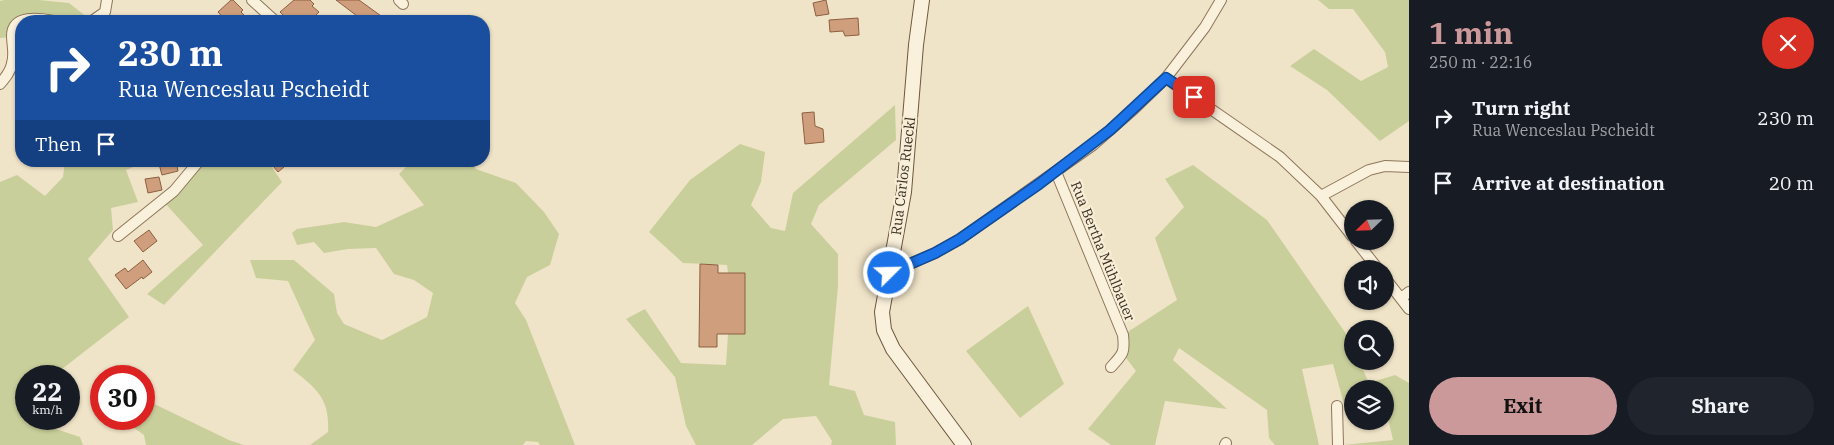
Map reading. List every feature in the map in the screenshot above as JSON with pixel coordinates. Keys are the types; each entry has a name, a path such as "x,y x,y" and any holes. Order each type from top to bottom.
{"street":[{"path":"101,15 105,12 106,0"},
{"path":"252,0 268,15"},
{"name":"Rua Carlos Rueckl","path":"922,0 916,38 905,184 882,312 887,337 912,376 964,445"},
{"path":"889,273 935,253 960,239 1056,172 1110,130 1166,78 1188,50 1221,0"},
{"path":"0,84 12,65 12,29 15,25"},
{"path":"1166,78 1280,157 1321,196 1344,226"},
{"path":"1321,196 1369,170 1385,166 1409,168"},
{"path":"118,236 174,191 194,167"},
{"name":"Rua Bertha Mühlbauer","path":"1056,172 1123,335 1123,354 1111,367"},
{"path":"1363,250 1371,260"},
{"path":"1394,286 1405,295 1409,309"},
{"path":"1337,406 1338,445"}],"green space":[{"path":"39,0 69,3 84,15 15,15 15,33 12,37 0,38 0,1"},
{"path":"1318,0 1409,0 1409,121 1380,141 1327,90 1290,66 1314,49 1361,81 1388,67 1385,52 1353,9 1329,9"},
{"path":"895,105 896,140 819,205 811,224 838,254 838,286 829,385 855,391 864,415 895,422 896,445 831,445 832,441 816,416 783,419 752,445 696,445 686,426 675,377 626,319 645,309 681,363 726,365 728,334 745,334 745,273 728,273 727,265 683,263 649,232 690,180 740,144 765,152 761,182 751,205 771,228 785,231 793,193"},
{"path":"1193,165 1267,220 1344,331 1344,370 1363,370 1368,380 1344,380 1344,404 1333,364 1302,369 1319,445 1275,445 1269,438 1267,410 1179,348 1173,360 1227,409 1165,401 1155,445 1111,445 1088,429 1136,371 1123,354 1123,335 1177,300 1155,238 1184,207 1165,179"},
{"path":"64,167 134,167 126,170 138,202 111,208 113,230 88,259 129,317 67,365 15,365 15,430 59,430 80,437 83,445 0,445 0,182 17,175 45,196 63,177"},
{"path":"194,167 272,167 282,182 164,305 147,294 203,245 163,201"},
{"path":"406,167 474,167 516,183 544,212 559,234 550,265 527,277 515,303 526,320 575,445 540,445 538,442 526,441 523,445 310,445 328,432 327,411 315,389 293,370 315,340 288,281 256,278 250,260 294,260 334,294 337,313 344,324 382,340 427,317 433,293 414,280 394,274 376,248 348,249 324,253 314,242 297,245 292,233 297,229 344,222 376,227 424,205 399,174"},
{"path":"1028,306 1064,384 1020,418 966,351"},
{"path":"1395,375 1409,383 1409,445 1343,445 1393,440 1391,430 1394,430 1394,380 1379,380"},
{"path":"155,404 229,440 244,445 146,445 144,435 137,430 155,430"}],"building":[{"path":"233,0 243,10 241,12 244,15 221,15 218,12"},
{"path":"294,0 310,0 314,4 312,6 319,12 316,15 283,15 280,12"},
{"path":"336,0 359,0 380,15 356,15"},
{"path":"826,0 829,14 816,16 813,3"},
{"path":"858,18 859,35 845,36 843,31 830,32 829,20"},
{"path":"814,112 815,126 823,129 824,142 805,144 802,113"},
{"path":"160,167 177,167 178,171 162,175"},
{"path":"274,167 284,167 278,172"},
{"path":"159,177 162,190 148,193 145,179"},
{"path":"149,230 157,241 143,252 134,241"},
{"path":"143,260 152,272 126,289 115,275 125,268 128,272"},
{"path":"700,264 718,265 718,273 745,273 745,334 717,334 717,347 699,347"}],"route":[{"path":"889,273 935,253 960,239 1039,184 1093,145 1166,78 1194,97"}]}
